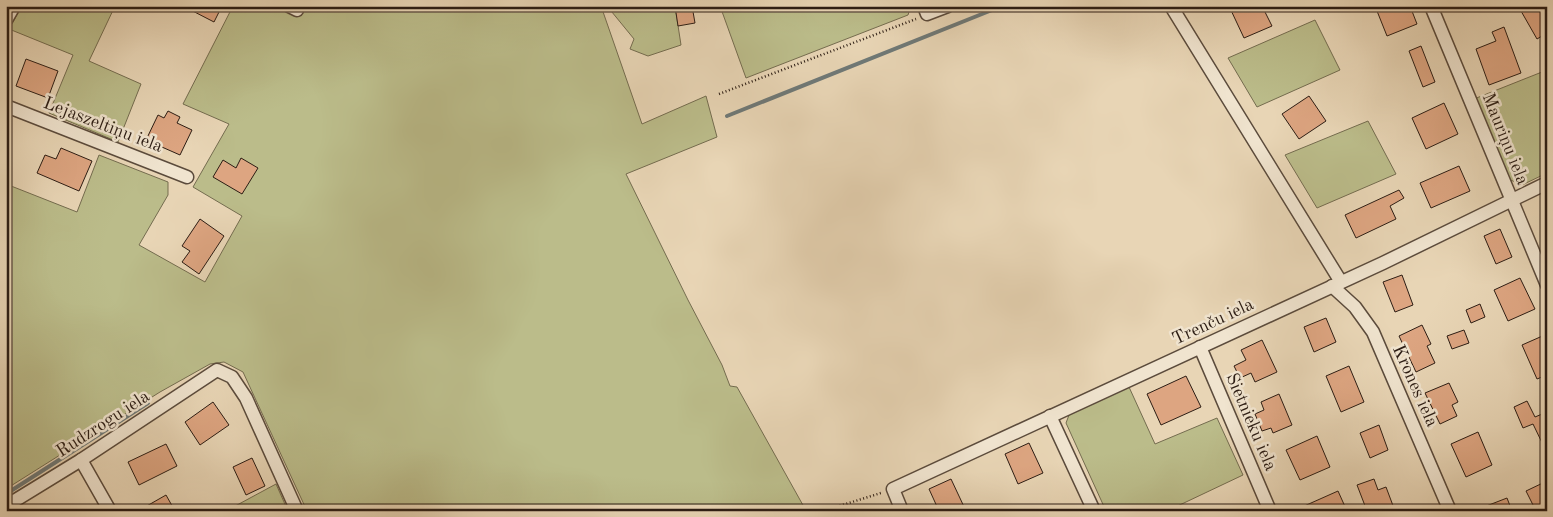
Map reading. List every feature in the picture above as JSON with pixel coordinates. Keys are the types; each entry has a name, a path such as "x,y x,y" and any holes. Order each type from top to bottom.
{"street":[{"path":"6,20 14,6"},
{"path":"925,10 948,6"},
{"name":"Krones iela","path":"1171,6 1337,284 1373,332 1450,511"},
{"name":"Mauriņu iela","path":"1431,6 1510,200 1547,285"},
{"name":"Lejaszeltiņu iela","path":"6,106 187,177"},
{"name":"Trenču iela","path":"893,489 1337,284 1547,183"},
{"name":"Sietnieku iela","path":"1200,347 1270,511"},
{"name":"Rudzrogu iela","path":"6,506 81,460 217,370 232,378 246,398 298,511"},
{"path":"1050,416 1094,511"},
{"path":"81,460 110,511"},
{"path":"893,489 902,511"}],"path":[{"path":"719,94 925,10"},
{"path":"823,511 893,489"}],"green space":[{"path":"22,6 115,6 89,61 141,84 118,142 49,113 73,55 9,29"},
{"path":"233,6 601,6 642,124 706,96 717,137 626,174 722,365 730,386 737,387 804,507 800,511 307,511 243,372 224,362 210,364 160,392 6,489 6,184 77,212 99,155 168,182 168,195 139,245 205,282 242,216 193,187 229,124 183,104"},
{"path":"607,6 675,6 681,45 648,56 630,49 634,39"},
{"path":"720,6 911,6 908,15 746,78"},
{"path":"1315,20 1340,70 1257,107 1228,58"},
{"path":"1547,70 1547,173 1522,185 1506,178 1474,99"},
{"path":"1368,121 1396,174 1317,208 1285,155"},
{"path":"1129,387 1155,444 1217,418 1243,475 1167,511 1106,511 1066,423 1069,415"},
{"path":"276,484 288,511 226,511"}],"building":[{"path":"183,6 222,6 214,22"},
{"path":"675,6 692,6 695,23 678,26"},
{"path":"1229,6 1262,6 1272,26 1244,38"},
{"path":"1375,6 1410,6 1417,24 1387,36"},
{"path":"1530,6 1547,6 1547,33 1537,39 1521,11"},
{"path":"1504,27 1521,73 1489,85 1476,49 1496,41 1492,32"},
{"path":"1421,46 1435,82 1423,87 1409,51"},
{"path":"26,59 58,71 48,98 16,86"},
{"path":"1309,96 1326,121 1299,139 1282,114"},
{"path":"1444,103 1458,134 1426,149 1412,118"},
{"path":"168,111 180,117 177,123 192,130 180,155 146,140 158,115 164,118"},
{"path":"61,148 92,161 79,191 37,173 45,155 56,159"},
{"path":"241,158 258,168 242,194 213,177 223,160 236,168"},
{"path":"1459,166 1470,191 1431,208 1420,183"},
{"path":"1399,190 1404,198 1390,206 1396,219 1356,238 1345,215"},
{"path":"200,219 224,236 199,274 182,262 190,251 182,246"},
{"path":"1500,229 1512,257 1496,264 1484,236"},
{"path":"1402,275 1413,305 1395,312 1383,282"},
{"path":"1520,278 1535,309 1508,321 1494,290"},
{"path":"1480,304 1485,317 1471,323 1466,310"},
{"path":"1326,318 1336,342 1314,352 1304,327"},
{"path":"1422,325 1431,344 1427,346 1435,363 1416,372 1399,336"},
{"path":"1464,330 1469,343 1452,349 1447,336"},
{"path":"1547,334 1547,375 1537,379 1522,345"},
{"path":"1262,340 1277,372 1255,382 1251,373 1240,378 1234,366 1246,360 1241,350"},
{"path":"1349,366 1364,402 1341,412 1326,376"},
{"path":"1186,376 1201,407 1161,425 1147,394"},
{"path":"1449,383 1458,402 1452,405 1457,416 1440,424 1425,393"},
{"path":"1279,394 1292,425 1273,433 1271,428 1262,431 1255,414 1264,410 1261,402"},
{"path":"1527,401 1535,417 1547,412 1547,453 1533,424 1523,428 1514,407"},
{"path":"213,402 229,425 200,445 185,422"},
{"path":"1379,425 1388,450 1370,458 1360,433"},
{"path":"1478,432 1492,465 1466,477 1451,444"},
{"path":"1317,436 1330,467 1300,480 1286,450"},
{"path":"1029,443 1043,473 1018,484 1005,454"},
{"path":"166,444 177,466 139,485 128,462"},
{"path":"252,458 265,486 246,495 233,467"},
{"path":"951,479 966,511 939,511 929,489"},
{"path":"1374,479 1378,490 1386,487 1395,511 1367,511 1357,485"},
{"path":"1547,481 1547,511 1536,511 1526,491"},
{"path":"1338,491 1347,511 1293,511"},
{"path":"166,495 175,511 138,511"},
{"path":"1507,498 1512,511 1476,511 1476,510"}],"waterway":[{"path":"727,116 1002,6"},
{"path":"6,494 148,403"}]}
